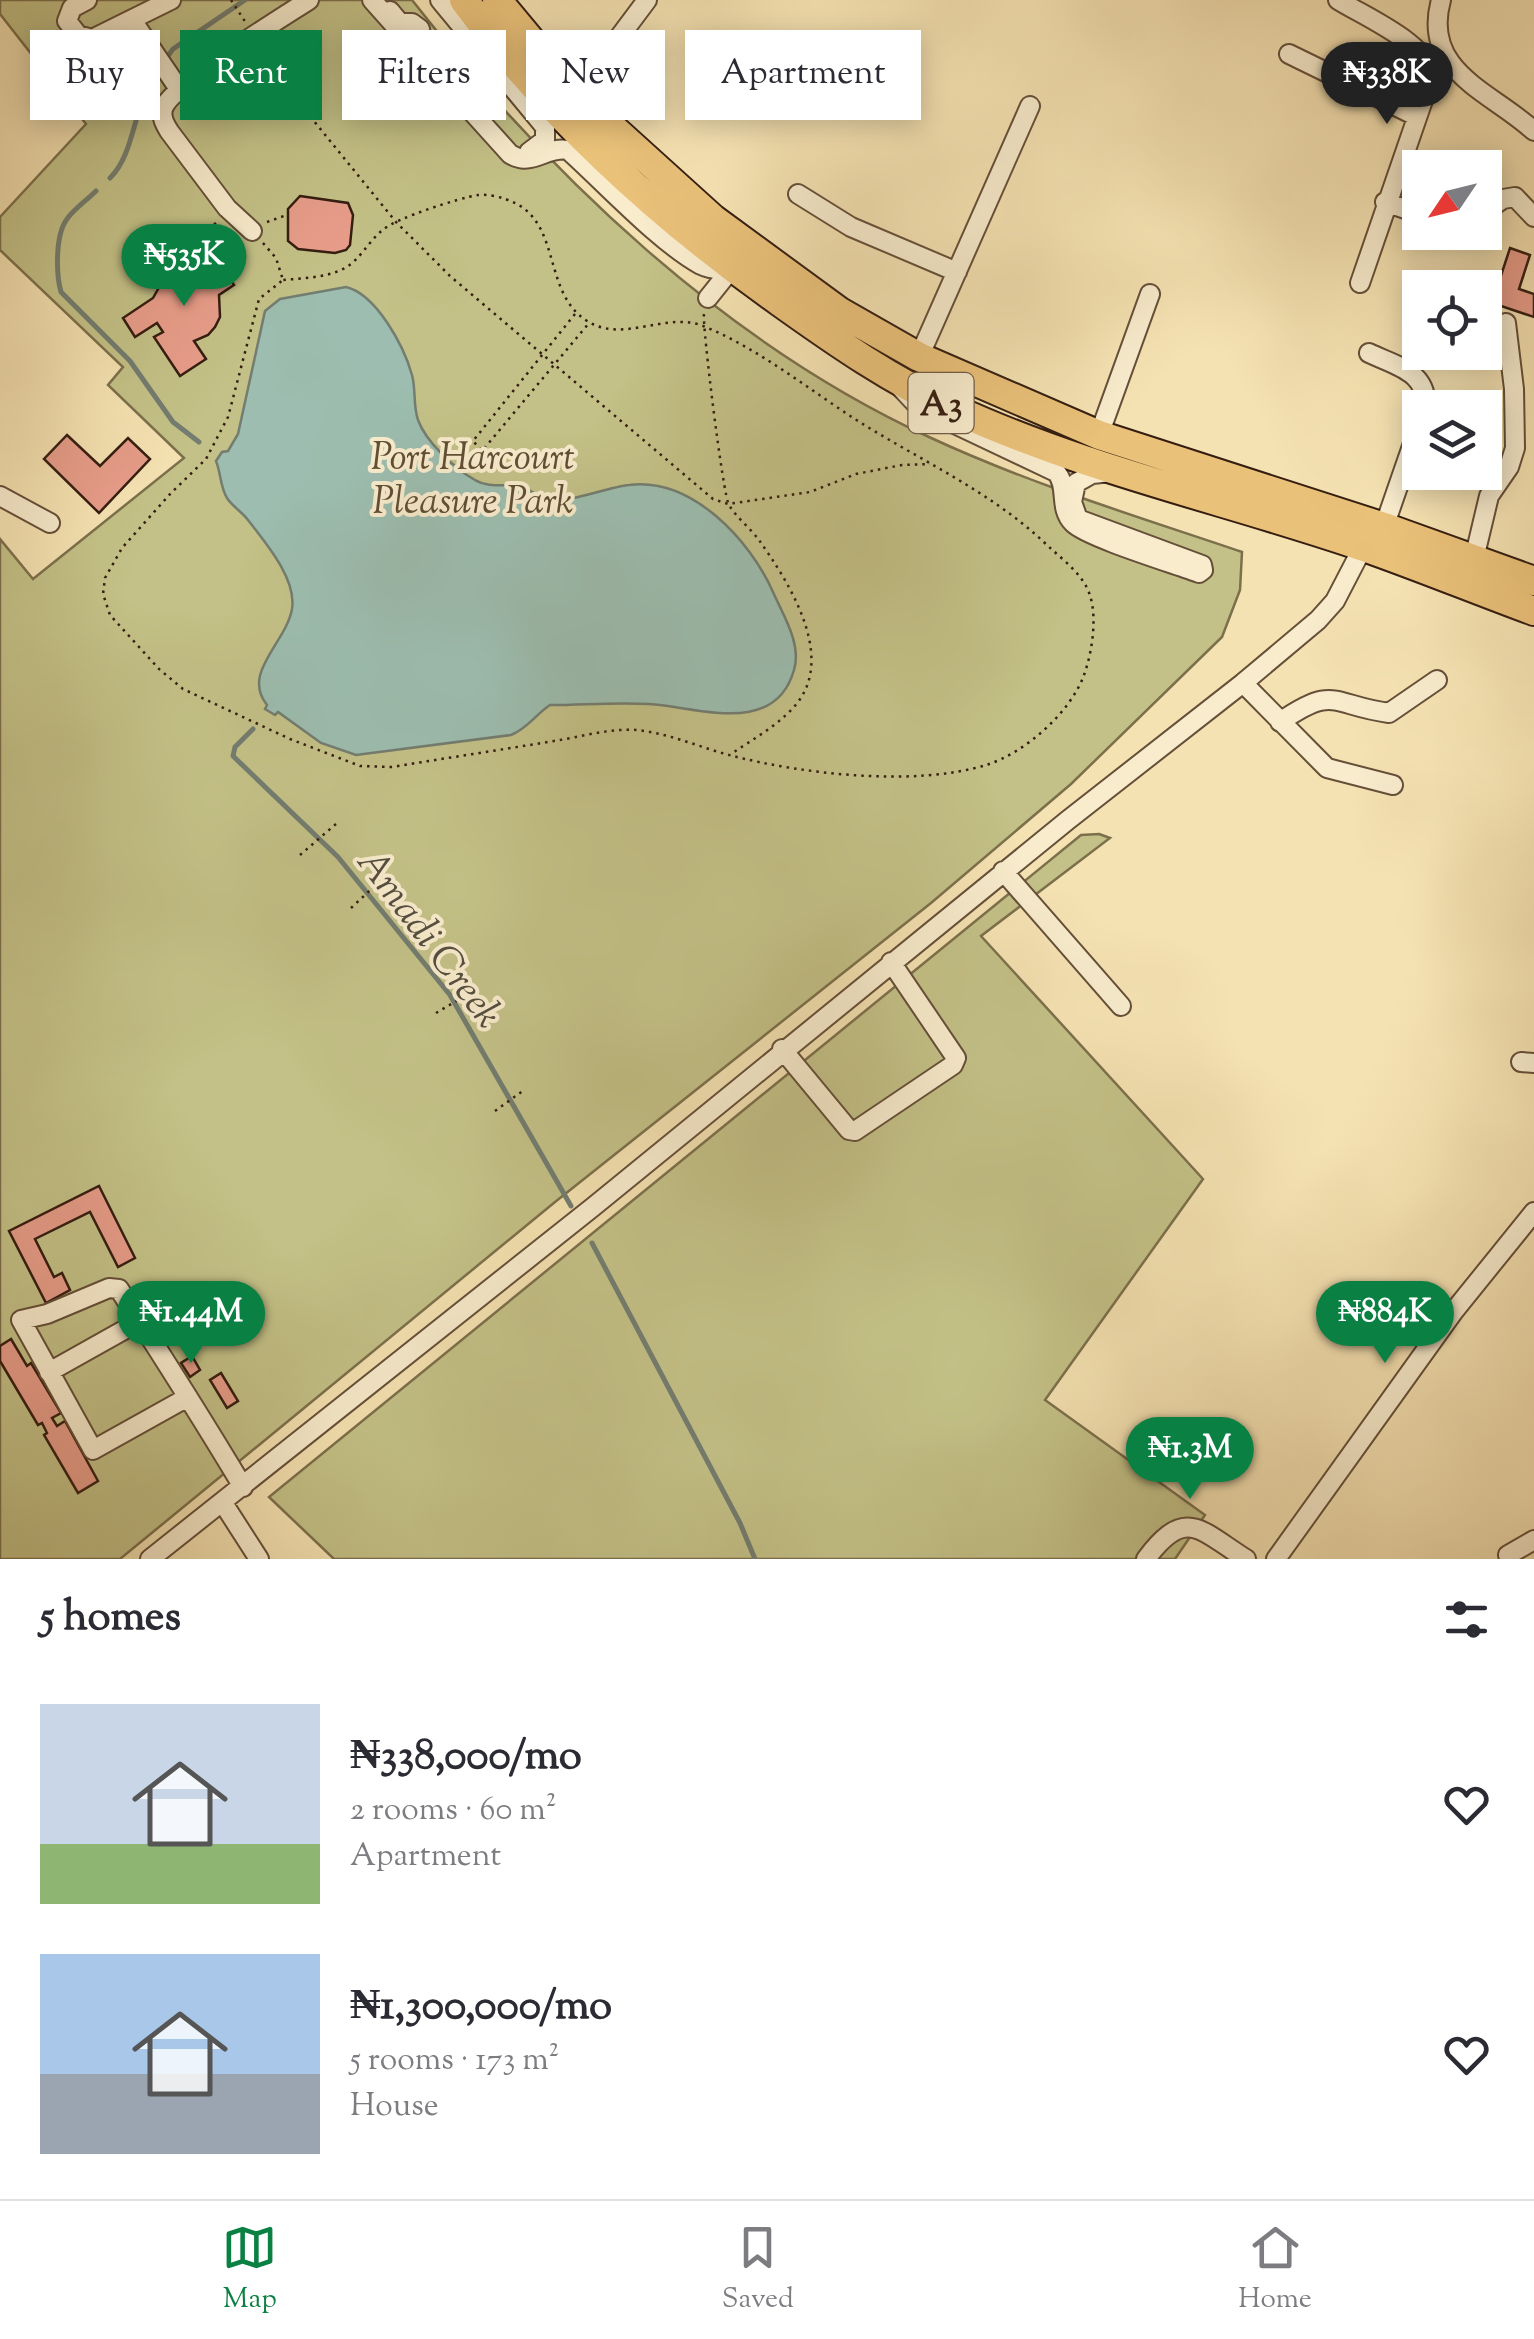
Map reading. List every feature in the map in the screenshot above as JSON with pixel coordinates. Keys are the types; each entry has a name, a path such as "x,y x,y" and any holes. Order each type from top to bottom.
{"highway":[{"name":"A3","path":"464,0 527,80 645,198 732,268 896,380 1018,437 1115,472 1363,547 1534,611"},
{"name":"A3","path":"497,0 526,35"},
{"name":"A3","path":"604,120 713,219 840,312 919,357 1099,435 1384,526 1534,582"}],"street":[{"path":"88,0 68,14 71,28 82,38 92,39 171,0"},
{"path":"252,230 227,208 163,120 163,110 179,88 309,0"},
{"path":"376,0 398,25 412,24 420,30"},
{"path":"440,0 464,30"},
{"path":"624,30 646,0"},
{"path":"1338,0 1367,8 1432,66 1360,283"},
{"path":"1441,0 1435,21 1439,42 1460,76 1534,131"},
{"path":"132,20 179,88"},
{"path":"1289,54 1416,116"},
{"path":"485,120 520,153 533,151 546,140 548,133 540,118 506,80"},
{"path":"919,357 1030,106"},
{"path":"481,120 518,160 552,149 568,150 702,266 732,268"},
{"path":"798,194 852,227 957,272"},
{"path":"1502,200 1515,197 1534,217"},
{"path":"1385,202 1402,208"},
{"path":"708,298 732,268"},
{"path":"1099,435 1150,294"},
{"path":"1474,559 1490,496 1509,467 1515,448 1514,389 1506,323"},
{"path":"1369,353 1420,377 1426,390"},
{"path":"896,380 918,408 1056,472 1063,480 1066,514 1082,530 1199,572 1203,570 1202,565 1078,519 1072,502 1076,483 1092,474 1115,472"},
{"path":"1384,526 1402,474"},
{"path":"0,496 50,523"},
{"path":"150,1559 593,1207 1003,871 1243,684 1335,601 1363,547"},
{"path":"1280,722 1312,700 1333,699 1389,713 1437,680"},
{"path":"1243,684 1326,768 1393,786"},
{"path":"1003,871 1120,1006"},
{"path":"782,1050 849,1130 856,1132 953,1064 956,1058 890,962"},
{"path":"1276,1559 1454,1311 1534,1212"},
{"path":"188,1397 93,1450 20,1320 47,1314 109,1288 119,1289 188,1397 244,1487"},
{"path":"49,1372 140,1321"},
{"path":"222,1503 259,1559"},
{"path":"1146,1559 1168,1533 1194,1526 1246,1559"},
{"path":"1508,1555 1534,1540"}],"path":[{"path":"231,0 240,15"},
{"path":"313,120 396,222 450,276 713,500 728,504 810,492 856,474 934,464"},
{"path":"480,195 519,204 544,230 565,297 589,323 602,328 629,329 680,320 702,326 757,355 1021,520 1075,571 1087,587 1092,604 1091,644 1084,675 1068,705 1026,744 1001,758 944,773 862,775 781,767 634,730 392,767 360,766 290,740 183,688 159,670 110,615 102,594 104,578 122,548 170,493 206,460 228,418 259,299 283,280 324,276 344,268 382,230 396,222 480,195"},
{"path":"160,265 216,223 244,236 284,216"},
{"path":"252,230 276,258 283,280"},
{"path":"708,298 702,326 728,504 790,584 810,646 809,674 800,700 730,756"},
{"path":"576,312 473,441 482,452 589,323"},
{"path":"300,855 336,824"},
{"path":"351,908 380,881"},
{"path":"436,1012 470,993"},
{"path":"495,1111 524,1090"}],"green space":[{"name":"Port Harcourt Pleasure Park","path":"0,0 412,0 436,30 342,30 342,120 506,120 506,111 645,249 781,354 854,398 929,437 1006,470 1242,552 1240,590 1222,637 1071,784 931,903 555,1202 120,1559 0,1559 0,539 33,579 184,458 108,385 123,367 0,250 0,217 86,124 83,120 160,120 160,30 30,30 30,52 0,14"},
{"path":"1081,835 1110,838 981,936 1203,1179 1045,1400 1205,1515 1175,1559 334,1559 269,1497"}],"shaded area":[{"path":"346,287 368,300 387,323 412,375 416,415 422,428 442,454 467,475 485,484 520,486 555,501 620,486 652,485 675,491 716,516 763,572 790,630 796,660 784,691 770,704 733,713 649,704 550,705 511,735 356,755 321,743 278,712 275,715 265,709 259,681 288,622 292,609 290,586 271,550 227,498 216,461 238,434 265,311 280,299"}],"building":[{"path":"300,196 348,203 353,215 346,250 335,253 298,249 288,241 288,209"},
{"path":"206,246 234,285 219,295 220,317 215,327 194,341 206,359 180,376 154,337 163,332 157,323 135,337 123,318 153,298 162,282 178,271 176,268"},
{"path":"1510,248 1530,255 1519,289 1534,294 1534,317 1502,306 1502,272"},
{"path":"67,435 100,466 128,438 150,459 99,513 44,459"},
{"path":"99,1186 135,1258 118,1267 90,1212 35,1239 54,1277 62,1273 70,1290 46,1303 9,1231"},
{"path":"11,1339 27,1366 31,1363 61,1413 52,1418 57,1426 65,1421 98,1481 78,1493 44,1435 47,1433 42,1423 38,1425 0,1361 0,1346"},
{"path":"192,1356 200,1370 190,1377 181,1363"},
{"path":"221,1373 238,1401 227,1408 210,1380"}],"waterway":[{"name":"Amadi Creek","path":"164,61 173,49 245,0"},
{"name":"Amadi Creek","path":"110,178 125,155 136,120"},
{"name":"Amadi Creek","path":"96,191 63,226 58,255 61,292 130,361 173,422 199,442"},
{"name":"Amadi Creek","path":"253,729 235,747 233,756 338,857 450,995 571,1206"},
{"name":"Amadi Creek","path":"592,1243 740,1523 755,1559"}]}
